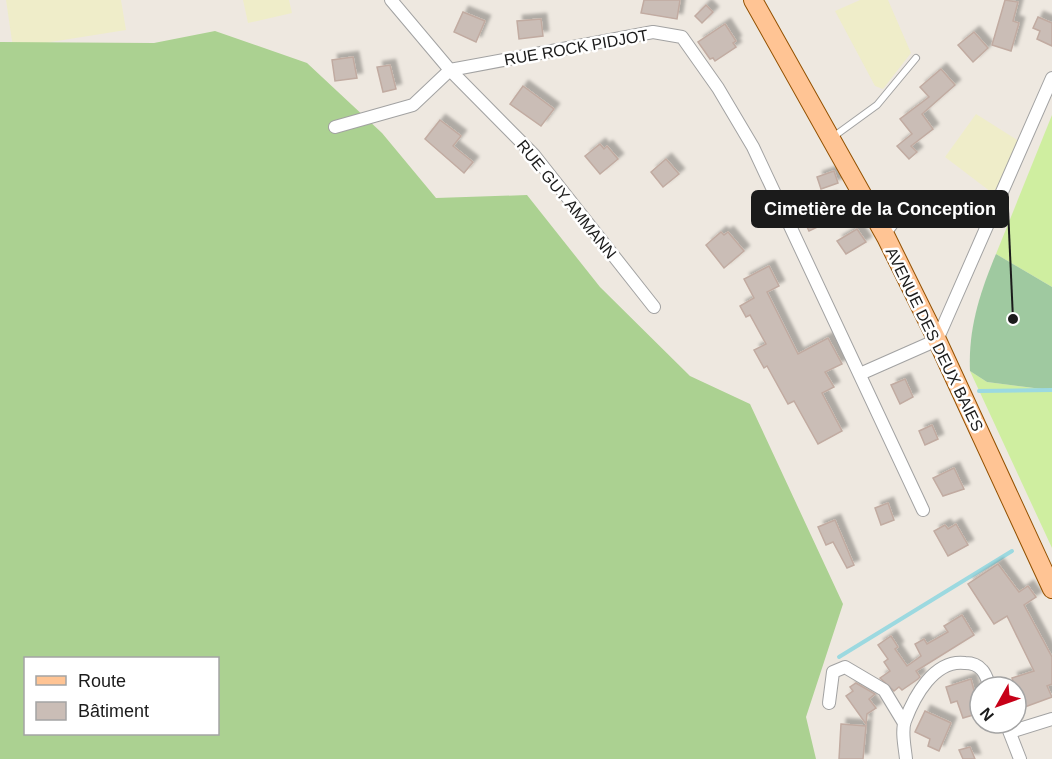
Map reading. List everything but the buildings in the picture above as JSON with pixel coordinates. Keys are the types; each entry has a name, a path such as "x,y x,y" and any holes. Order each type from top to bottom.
{"main road":[{"name":"AVENUE DES DEUX BAIES","path":"753,0 886,237 937,340 1052,589"}],"street":[{"path":"335,127 413,105 450,70 391,0"},
{"name":"RUE ROCK PIDJOT","path":"450,70 653,32 682,38 718,88 753,147 923,510"},
{"name":"RUE GUY AMMANN","path":"450,70 534,155 654,307"},
{"path":"860,374 937,340 1052,78"},
{"path":"904,723 924,685 934,672 947,665 961,662 973,664 982,670 984,675"},
{"path":"829,703 830,677 833,672 845,667 884,690 904,723 906,759"},
{"path":"1028,723 1052,718"},
{"path":"1011,735 1020,759"}],"lane":[{"path":"832,138 877,105 916,58"},
{"path":"886,237 908,207"}],"shaded area":[{"path":"6,0 121,0 126,30 13,48"},
{"path":"243,0 289,0 292,13 248,23"},
{"path":"860,0 888,0 911,53 883,89 875,86 835,11"},
{"path":"976,114 1022,143 995,195 945,157"}],"green space":[{"path":"215,31 307,63 382,133 436,198 527,195 600,287 690,376 750,404 843,604 806,717 816,759 0,759 0,42 154,43"},
{"path":"1052,115 1052,287 996,254"},
{"path":"996,254 1052,287 1052,388 1050,390 987,382 970,371 971,340 976,311"},
{"path":"970,371 987,382 1049,390 1052,388 1052,548"}],"waterway":[{"path":"979,391 1052,390"},
{"path":"839,657 1012,551"}],"place":[{"name":"Cimetière de la Conception","path":"1013,319"}]}
